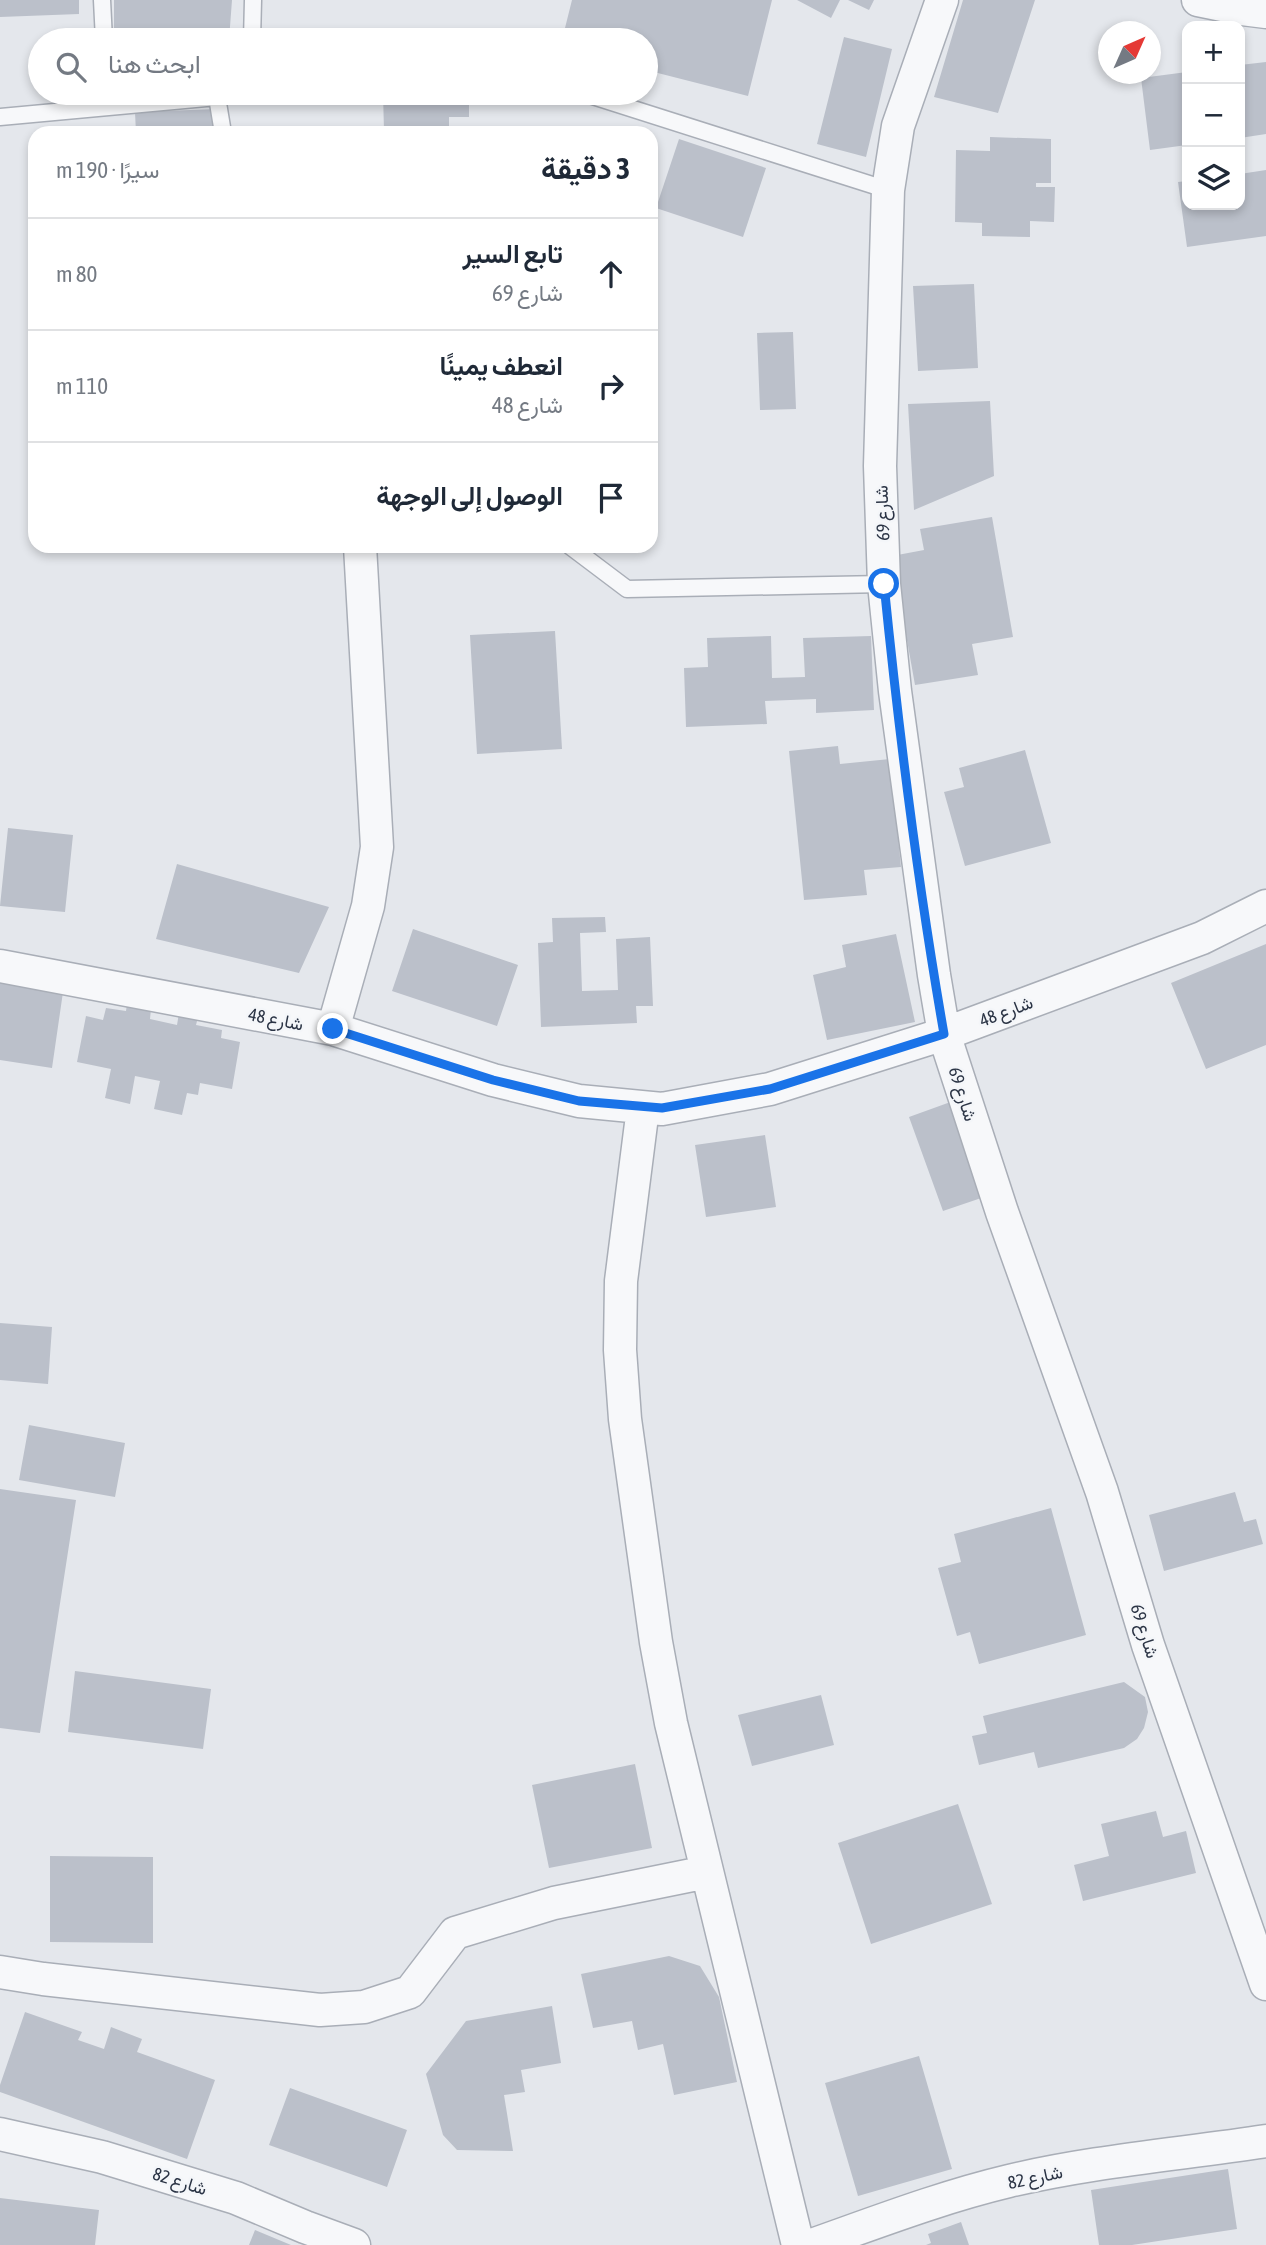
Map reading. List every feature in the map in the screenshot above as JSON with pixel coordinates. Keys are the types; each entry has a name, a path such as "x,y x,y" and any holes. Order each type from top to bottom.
{"street":[{"name":"شارع 69","path":"942,0 898,126 888,190 880,466 884,584 895,691 934,975 944,1034 1002,1212 1102,1492 1148,1645 1266,1984"},
{"path":"1198,0 1266,12"},
{"path":"333,1029 368,906 377,847 360,553"},
{"name":"شارع 48","path":"0,966 333,1029 493,1080 579,1101 652,1108 770,1089 944,1034 1202,938 1266,906"},
{"path":"652,1108 621,1281 620,1350 625,1419 668,1710 707,1872 809,2245"},
{"path":"652,1108 639,1282 638,1349 642,1417 688,1719 809,2245"},
{"path":"0,1972 320,2010 364,2007 410,1992 456,1933 554,1903 707,1872"},
{"name":"شارع 82","path":"0,2134 102,2157 236,2198 305,2228 354,2245"},
{"name":"شارع 82","path":"809,2245 936,2202 1007,2182 1051,2172 1266,2141"}],"lane":[{"path":"102,0 103,28"},
{"path":"252,28 253,0"},
{"path":"0,117 72,105"},
{"path":"221,105 222,126"},
{"path":"621,105 888,190"},
{"path":"579,553 627,589 884,584"}],"building":[{"path":"0,0 79,0 79,14 0,17"},
{"path":"114,0 232,0 230,28 114,28"},
{"path":"572,0 772,0 748,96 658,73 658,28 565,28"},
{"path":"797,0 840,0 831,18"},
{"path":"848,0 874,0 869,10"},
{"path":"963,0 1035,0 998,113 934,97"},
{"path":"844,37 892,49 866,157 817,144"},
{"path":"1266,62 1266,134 1245,137 1245,84 1245,64"},
{"path":"1182,73 1182,146 1150,150 1142,84 1161,84 1161,75"},
{"path":"383,105 469,105 469,117 449,117 449,126 384,126"},
{"path":"218,109 219,126 136,126 135,112"},
{"path":"990,137 1051,139 1051,183 1036,183 1036,187 1055,187 1054,222 1030,221 1030,237 982,236 982,223 955,222 956,150 990,151"},
{"path":"679,139 766,168 743,237 658,209"},
{"path":"1266,170 1266,236 1187,247 1178,182 1182,182 1182,210 1245,210 1245,173"},
{"path":"974,284 978,368 918,371 913,286"},
{"path":"793,332 796,409 760,410 757,333"},
{"path":"990,401 994,476 914,510 908,404"},
{"path":"992,517 1013,637 972,644 978,675 915,685 892,556 924,550 920,529"},
{"path":"555,631 562,749 477,754 470,635"},
{"path":"771,636 772,678 805,677 803,638 871,636 874,710 816,713 816,699 765,701 767,724 686,727 684,668 708,667 707,638"},
{"path":"838,746 840,764 890,759 901,867 864,870 867,895 804,900 789,751"},
{"path":"1025,750 1051,843 965,866 944,792 964,787 959,768"},
{"path":"8,828 73,835 65,912 0,906"},
{"path":"177,864 329,907 299,973 156,939"},
{"path":"605,917 606,932 580,933 582,991 618,990 616,939 650,937 653,1006 636,1006 637,1023 541,1027 538,943 553,942 552,918"},
{"path":"413,929 518,965 497,1026 392,991"},
{"path":"896,934 915,1022 827,1040 813,975 846,967 842,945"},
{"path":"1266,944 1266,1045 1206,1069 1171,983"},
{"path":"0,982 63,992 52,1068 0,1060"},
{"path":"127,1004 151,1009 150,1019 177,1025 179,1013 198,1017 196,1025 222,1030 221,1038 240,1042 232,1089 200,1083 198,1095 187,1093 182,1115 154,1109 160,1081 135,1076 130,1104 105,1098 111,1069 77,1062 86,1016 103,1020 106,1008 126,1011"},
{"path":"956,1100 990,1195 943,1211 909,1117"},
{"path":"765,1135 776,1207 706,1217 695,1145"},
{"path":"0,1323 52,1327 48,1384 0,1380"},
{"path":"29,1425 125,1443 115,1497 19,1480"},
{"path":"0,1489 76,1500 40,1733 0,1728"},
{"path":"1235,1492 1244,1522 1256,1519 1263,1544 1164,1571 1149,1515"},
{"path":"1051,1508 1086,1635 979,1664 970,1632 957,1636 938,1568 961,1562 954,1534"},
{"path":"75,1671 211,1689 203,1749 68,1732"},
{"path":"1124,1682 1145,1697 1148,1712 1144,1728 1137,1739 1124,1748 1038,1768 1034,1752 979,1765 972,1736 987,1733 983,1716"},
{"path":"821,1695 834,1745 752,1766 738,1715"},
{"path":"635,1764 652,1848 549,1868 532,1785"},
{"path":"958,1804 992,1904 871,1944 838,1843"},
{"path":"1156,1811 1163,1837 1186,1831 1196,1873 1083,1901 1074,1865 1109,1856 1101,1824"},
{"path":"50,1856 153,1857 153,1943 50,1942"},
{"path":"669,1956 700,1966 719,1997 737,2082 674,2095 663,2044 638,2050 632,2021 593,2028 581,1974"},
{"path":"552,2006 561,2063 521,2070 525,2092 504,2095 513,2151 457,2150 443,2135 426,2074 466,2021"},
{"path":"25,2012 82,2032 78,2040 104,2049 111,2027 142,2039 137,2052 215,2080 187,2159 0,2092"},
{"path":"919,2056 952,2169 858,2196 825,2083"},
{"path":"290,2088 407,2130 387,2187 269,2145"},
{"path":"1228,2169 1237,2229 1132,2245 1099,2245 1091,2190"},
{"path":"0,2198 99,2210 95,2245 0,2245"},
{"path":"961,2222 969,2245 926,2245 931,2243 928,2234"},
{"path":"255,2230 291,2245 249,2245"}],"route":[{"path":"333,1029 493,1080 579,1101 642,1108 662,1108 770,1089 944,1034 895,691 884,584"}]}
